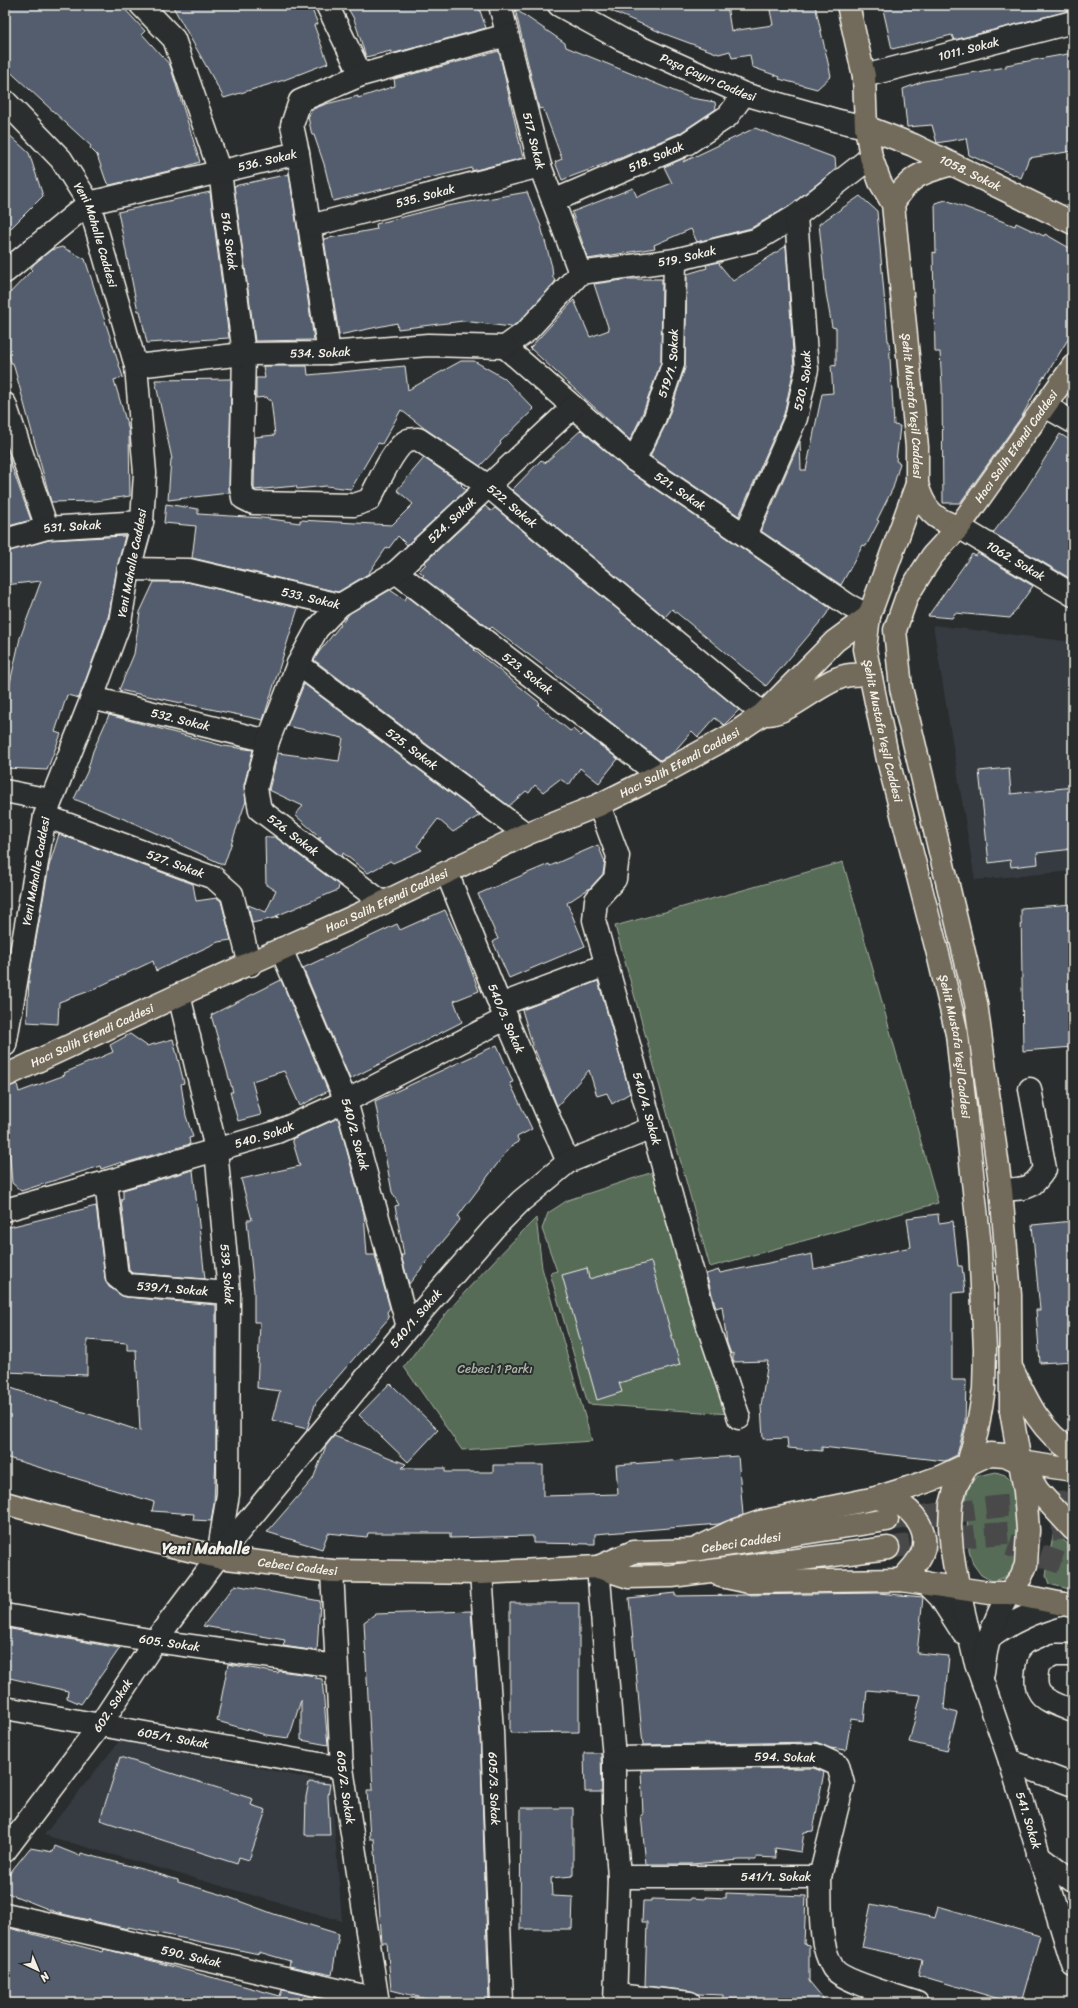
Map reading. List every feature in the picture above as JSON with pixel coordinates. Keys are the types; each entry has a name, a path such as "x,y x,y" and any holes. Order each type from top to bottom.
{"main road":[{"name":"Şehit Mustafa Yeşil Caddesi","path":"848,5 864,76 866,127 871,157 880,182 893,204 916,447 917,484 869,616 865,649 888,760 957,1034 980,1246 985,1349 984,1389 977,1431 968,1464 956,1486 951,1506 950,1527 952,1551 958,1587"},
{"name":"1058. Sokak","path":"866,127 913,145 1073,223"},
{"path":"893,204 903,188 914,178 923,172 952,164"},
{"name":"Hacı Salih Efendi Caddesi","path":"959,527 1073,366"},
{"path":"917,484 921,499 932,514 946,523 959,527"},
{"name":"Şehit Mustafa Yeşil Caddesi","path":"959,527 933,555 907,596 896,630 896,644 902,688 976,1003 1001,1190 1010,1295 1011,1411 1027,1515 1028,1550 1021,1577 1009,1593"},
{"name":"Hacı Salih Efendi Caddesi","path":"5,1076 179,995 250,965 281,949 447,873 526,834 599,805 659,775 732,735 762,714 835,641 869,616"},
{"path":"762,714 776,714 817,689 845,676 870,674"},
{"path":"1010,1363 1038,1420 1050,1434 1073,1452"},
{"path":"694,1550 731,1532 760,1522 876,1498 940,1476 990,1454 1005,1455 1020,1462 1073,1470"},
{"path":"1020,1462 1038,1491 1073,1528"},
{"path":"876,1498 897,1503 906,1508 916,1517 922,1530 924,1545 922,1554 902,1580"},
{"name":"Cebeci Caddesi","path":"5,1502 77,1524 218,1557 332,1571 481,1573 598,1567 633,1552 694,1550 887,1520"},
{"name":"Cebeci Caddesi","path":"598,1567 629,1577 672,1576 707,1573 796,1559 888,1548"},
{"path":"707,1573 749,1582 902,1580 958,1587 990,1594 1009,1593 1068,1605"}],"street":[{"name":"516. Sokak","path":"141,5 174,39 220,172 244,354 240,486 243,498"},
{"path":"327,5 361,75"},
{"name":"517. Sokak","path":"500,5 540,166 580,273"},
{"name":"Paşa Çayırı Caddesi","path":"559,5 621,39 744,94 839,121 866,127"},
{"name":"1011. Sokak","path":"864,76 1073,22"},
{"name":"536. Sokak","path":"89,203 298,153 292,125 300,101 361,75 507,34"},
{"name":"518. Sokak","path":"554,201 686,144 728,116 744,94"},
{"name":"Yeni Mahalle Caddesi","path":"5,101 60,158 89,203 136,366 145,473 142,522 129,569 120,622 92,698 47,808 5,1046"},
{"path":"298,153 329,353"},
{"name":"519. Sokak","path":"580,273 675,260 756,240 796,216 871,157"},
{"name":"535. Sokak","path":"310,226 540,166"},
{"path":"5,272 89,203"},
{"name":"520. Sokak","path":"745,535 796,418 807,369 796,216"},
{"name":"519/1. Sokak","path":"634,460 654,420 673,364 675,260"},
{"path":"505,347 527,331 580,273"},
{"name":"534. Sokak","path":"136,366 244,354 329,353 428,345 505,347"},
{"name":"521. Sokak","path":"505,347 634,460 848,605 869,616"},
{"path":"5,404 47,528"},
{"path":"1045,406 1073,422"},
{"name":"524. Sokak","path":"340,605 396,572 573,407"},
{"name":"522. Sokak","path":"243,498 253,502 354,505 368,500 393,456 401,445 408,440 418,439 488,486 762,714"},
{"name":"531. Sokak","path":"5,540 47,528 142,522"},
{"name":"1062. Sokak","path":"959,527 1073,595"},
{"name":"533. Sokak","path":"129,569 189,570 340,605"},
{"name":"523. Sokak","path":"396,572 659,775"},
{"name":"533. Sokak","path":"268,741 298,664 317,629 340,605"},
{"name":"525. Sokak","path":"298,664 526,834"},
{"name":"532. Sokak","path":"92,698 268,741"},
{"name":"526. Sokak","path":"268,741 256,788 260,810 383,903"},
{"name":"527. Sokak","path":"5,791 214,878 232,894 250,965"},
{"name":"540/4. Sokak","path":"599,805 618,856 615,879 596,900 594,920 706,1320 739,1418"},
{"name":"540/3. Sokak","path":"447,873 568,1162"},
{"name":"540/2. Sokak","path":"281,949 346,1101 408,1327"},
{"name":"540. Sokak","path":"5,1210 106,1182 216,1148 277,1132 346,1101 504,1012 606,965"},
{"name":"539. Sokak","path":"179,995 216,1148 229,1293 228,1494 218,1557"},
{"path":"1001,1190 1025,1188 1036,1184 1045,1169 1030,1089"},
{"name":"540/1. Sokak","path":"218,1557 408,1327 494,1228 526,1197 568,1162 652,1128"},
{"name":"539/1. Sokak","path":"106,1182 117,1277 127,1285 229,1293"},
{"name":"602. Sokak","path":"5,1851 100,1725 155,1641 218,1557"},
{"path":"598,1567 614,1758 614,1810 619,1877 616,1999 690,2003"},
{"name":"605/2. Sokak","path":"332,1571 342,1768 377,2001"},
{"name":"605/3. Sokak","path":"481,1573 492,1731 502,2003"},
{"path":"926,1583 940,1597 980,1644"},
{"path":"958,1587 980,1644"},
{"path":"980,1644 1009,1593"},
{"path":"980,1644 1015,1621 1032,1612 1068,1605"},
{"name":"605. Sokak","path":"5,1615 155,1641 336,1666"},
{"name":"541. Sokak","path":"980,1644 982,1676 1010,1760 1073,1965"},
{"path":"1073,1654 1055,1655 1039,1662 1035,1679 1037,1690 1045,1700 1073,1711"},
{"name":"605/1. Sokak","path":"5,1708 342,1768"},
{"name":"594. Sokak","path":"614,1758 816,1755 838,1764 844,1784 820,1877"},
{"path":"1010,1760 1073,1785"},
{"path":"1038,1855 1073,1881"},
{"name":"541/1. Sokak","path":"619,1877 820,1877 823,1940 833,1969 851,1980 918,2003"},
{"name":"590. Sokak","path":"5,1914 377,2001"}],"shaded area":[{"path":"933,625 1073,642 1073,871 975,880"},
{"path":"121,1739 331,1783 342,1921 44,1835"}],"green space":[{"path":"843,862 938,1203 710,1267 615,926"},
{"path":"656,1171 730,1414 588,1404 550,1273 557,1271 542,1229 548,1213 568,1200"},
{"name":"Cebeci 1 Parkı","path":"536,1218 542,1268 592,1441 462,1450 404,1367 434,1328 467,1290"},
{"path":"996,1472 1005,1475 1015,1485 1020,1552 1013,1570 1003,1578 992,1581 981,1575 973,1564 969,1551 966,1500 968,1489 972,1481 978,1476"},
{"path":"1057,1534 1073,1549 1073,1590 1049,1584 1046,1576 1053,1535"}],"building":[{"path":"5,5 121,5 145,31 142,34 170,65 200,162 110,185 106,181 97,155 90,148 91,146 5,67"},
{"path":"172,5 310,5 318,24 314,25 328,63 284,80 224,98"},
{"path":"346,5 478,5 486,28 391,54 391,51 366,57 354,19"},
{"path":"598,5 727,5 731,31 773,25 769,5 815,5 831,76 817,89 779,79 780,77 752,67 750,55 732,58 730,51 719,54 662,33"},
{"path":"882,5 1072,5 1072,10 954,40 952,35 892,49"},
{"path":"515,9 565,43 566,47 691,98 715,102 716,109 680,133 618,159 562,180 555,162 562,159 543,108 539,109"},
{"path":"499,51 523,158 472,171 472,168 333,201 324,164 314,135 312,135 308,117 313,109 358,96 358,98 395,86 394,79"},
{"path":"1073,53 1073,151 1029,158 1021,178 969,155 966,138 937,143 932,125 907,127 903,89 924,81 1006,67 1006,65"},
{"path":"755,128 835,158 836,169 789,206 751,228 697,242 691,229 654,245 655,248 588,259 572,212 633,188 637,197 672,183 664,167 687,157 683,162"},
{"path":"5,131 29,153 43,196 5,234"},
{"path":"289,174 314,340 255,341 234,186"},
{"path":"210,192 229,338 147,343 140,311 138,311 118,212"},
{"path":"527,192 541,226 555,282 519,322 511,327 463,321 398,329 397,323 339,335 324,239 377,229 376,224 441,207"},
{"path":"860,196 877,211 889,341 894,425 900,426 896,461 900,463 893,488 877,520 879,521 866,546 863,545 841,585 761,531 800,441 801,470 806,470 822,394 833,393 831,365 836,366 836,328 832,327 826,293 819,224"},
{"path":"946,200 1015,226 1016,223 1044,236 1045,234 1073,250 1073,331 1045,377 1044,376 1022,416 960,503 943,503 942,386 940,352 935,352 933,252 936,253 935,203"},
{"path":"786,246 794,368 784,414 739,516 650,456 666,424 685,368 687,274 707,268 706,265 723,261 719,264 733,281"},
{"path":"62,247 85,259 123,377 114,380 129,431 130,496 96,501 51,502 13,363 11,363 5,338 5,298 32,270 31,268 34,264 51,250"},
{"path":"630,279 662,279 661,362 642,415 630,440 530,348 574,300 590,337 609,330 594,284"},
{"path":"461,361 474,361 504,378 534,409 500,442 501,444 480,466 424,428 401,410 382,444 378,443 351,489 326,486 297,489 296,486 254,490 255,437 275,435 271,400 268,400 267,397 256,398 256,378 265,378 263,366 307,366 308,375 405,366 408,390"},
{"path":"231,379 229,493 168,500 172,459 155,380"},
{"path":"581,430 627,470 830,608 826,615 766,686 672,609 665,617 512,490 541,460 545,463"},
{"path":"1060,434 1073,442 1073,580 993,533 1026,489"},
{"path":"5,448 31,520 5,527"},
{"path":"424,458 462,484 461,485 466,490 407,545 398,536 389,548 387,547 368,574 338,592 192,558 196,526 164,523 166,504 198,509 198,514 263,518 300,523 300,520 392,525 413,504 397,490"},
{"path":"485,506 491,511 495,508 739,710 724,725 715,718 698,737 692,731 672,754 660,760 599,713 602,710 492,627 490,629 422,577 424,575 419,571 426,564 424,563"},
{"path":"125,536 117,567 109,614 101,638 79,698 67,695 55,732 61,734 47,770 5,768 5,726 10,683 20,638 41,581 5,585 5,552 49,540"},
{"path":"978,553 1033,586 1010,618 955,613 952,618 928,616 972,554 976,556"},
{"path":"154,582 187,582 298,608 263,720 119,690 134,654 140,612"},
{"path":"390,590 405,600 407,596 475,649 474,650 540,703 538,705 570,731 573,729 581,736 584,733 618,759 599,783 580,768 569,785 560,779 543,792 535,785 529,793 526,791 509,806 314,660 350,613"},
{"path":"304,684 480,815 453,832 438,819 417,846 422,850 393,863 390,861 368,873 343,853 342,857 318,838 321,838 295,815 303,806 269,790 278,753 339,761 343,738 287,726"},
{"path":"109,715 224,746 253,750 244,785 246,801 224,865 134,823 74,799 87,772 93,751"},
{"path":"1009,768 1011,794 1073,787 1073,849 1037,853 1038,864 1011,867 1010,860 989,863 979,771"},
{"path":"59,834 193,884 196,901 217,898 221,901 231,940 218,942 156,971 153,961 98,988 59,1002 58,1024 27,1022 29,979 49,866"},
{"path":"265,837 275,837 339,885 338,890 276,916 279,917 252,923 248,905 266,912 276,890 266,885"},
{"path":"598,845 605,862 603,874 590,888 567,903 585,946 509,978 493,942 498,939 478,894 549,864 550,866"},
{"path":"1073,904 1073,1047 1023,1051 1021,908"},
{"path":"445,910 465,953 479,991 454,1001 462,1022 350,1079 303,968 397,924 400,930"},
{"path":"281,980 328,1091 300,1106 284,1071 252,1081 261,1115 238,1121 230,1092 233,1092 211,1015"},
{"path":"598,981 630,1093 612,1104 607,1093 597,1096 589,1070 557,1106 531,1040 522,1010"},
{"path":"130,1034 147,1046 173,1039 184,1083 181,1084 186,1116 193,1137 189,1138 190,1144 122,1164 122,1162 101,1169 100,1166 21,1191 12,1183 9,1145 5,1146 5,1088 17,1084 19,1092 65,1075 64,1073 113,1052 110,1045"},
{"path":"497,1045 513,1082 510,1083 532,1129 517,1137 519,1142 510,1147 458,1216 460,1220 409,1284 401,1255 404,1255 395,1206 399,1205 392,1192 375,1101"},
{"path":"338,1118 364,1214 367,1255 375,1255 390,1308 387,1312 389,1318 316,1402 307,1429 272,1420 280,1391 257,1388 260,1322 254,1322 254,1291 247,1220 252,1220 241,1179 300,1166 292,1139"},
{"path":"193,1170 205,1279 132,1273 129,1270 121,1200 123,1199 123,1190"},
{"path":"96,1206 105,1278 109,1287 126,1297 216,1305 216,1454 214,1503 211,1521 193,1520 194,1514 152,1511 154,1502 5,1457 5,1386 140,1431 136,1350 127,1350 127,1343 87,1340 87,1375 5,1372 5,1228"},
{"path":"938,1214 939,1223 953,1221 958,1266 962,1266 965,1292 952,1293 952,1380 966,1380 965,1425 957,1455 945,1461 822,1447 822,1451 788,1448 787,1438 763,1439 761,1406 768,1361 733,1362 733,1353 731,1354 727,1343 722,1306 716,1308 706,1274 719,1270 720,1273 812,1254 814,1269 911,1247 907,1218"},
{"path":"1073,1221 1073,1278 1068,1279 1073,1361 1040,1363 1036,1310 1040,1310 1032,1225"},
{"path":"651,1262 680,1365 619,1383 622,1392 597,1400 562,1275 587,1268 589,1279"},
{"path":"390,1383 438,1430 408,1462 359,1415"},
{"path":"334,1436 406,1464 402,1468 445,1468 445,1472 493,1472 493,1465 543,1465 543,1496 618,1494 616,1465 738,1456 743,1515 719,1524 595,1534 595,1544 533,1543 533,1536 450,1538 450,1533 368,1533 367,1537 328,1533 322,1549 267,1532 313,1479 326,1446"},
{"path":"235,1585 320,1601 317,1651 283,1646 285,1640 203,1626"},
{"path":"675,1593 675,1596 878,1593 923,1597 917,1653 949,1656 944,1709 957,1713 947,1751 909,1742 921,1695 867,1690 864,1721 851,1719 846,1750 830,1748 816,1742 643,1745 629,1598"},
{"path":"510,1603 579,1603 579,1732 510,1733"},
{"path":"471,1611 480,1732 489,2003 442,2003 391,1990 387,1943 382,1943 374,1839 370,1839 367,1790 373,1790 364,1622 375,1614"},
{"path":"5,1628 120,1648 81,1704 67,1698 68,1691 5,1677"},
{"path":"228,1664 278,1673 279,1671 316,1676 315,1678 322,1679 328,1745 301,1740 301,1700 289,1738 266,1735 217,1721"},
{"path":"584,1753 601,1753 602,1792 585,1792"},
{"path":"120,1757 253,1799 251,1805 266,1810 249,1860 239,1857 237,1864 100,1820"},
{"path":"813,1768 824,1772 813,1831 804,1832 801,1852 775,1848 776,1858 756,1857 756,1860 691,1864 646,1864 641,1815 643,1815 641,1770"},
{"path":"309,1782 330,1784 328,1796 330,1835 305,1835 306,1797"},
{"path":"521,1808 573,1808 573,1876 551,1878 552,1896 573,1897 572,1929 520,1929"},
{"path":"55,1846 80,1856 81,1853 149,1871 178,1880 178,1882 220,1894 274,1914 339,1934 332,1975 289,1966 290,1961 259,1952 259,1954 128,1927 128,1929 58,1913 5,1892 5,1879 30,1848 53,1852"},
{"path":"726,1893 806,1896 804,1944 809,1945 809,1981 827,2003 781,2003 781,2001 723,1999 723,1995 698,1994 691,1991 645,1986 647,1922 642,1922 643,1901 651,1901 651,1899 690,1900 691,1898 705,1899 705,1897 726,1898"},
{"path":"871,1904 935,1918 938,1906 1040,1936 1021,2003 1013,2003 918,1975 922,1960 862,1947"},
{"path":"5,1927 103,1952 104,1949 149,1960 280,1996 282,1990 317,1998 315,2003 5,2003"}],"tunnel":[{"path":"887,1520 1004,1506 1073,1502"},
{"path":"888,1548 979,1535 1073,1528"},
{"path":"1009,1545 1073,1567"}],"district":[{"name":"Yeni Mahalle","path":"206,1548"}]}
